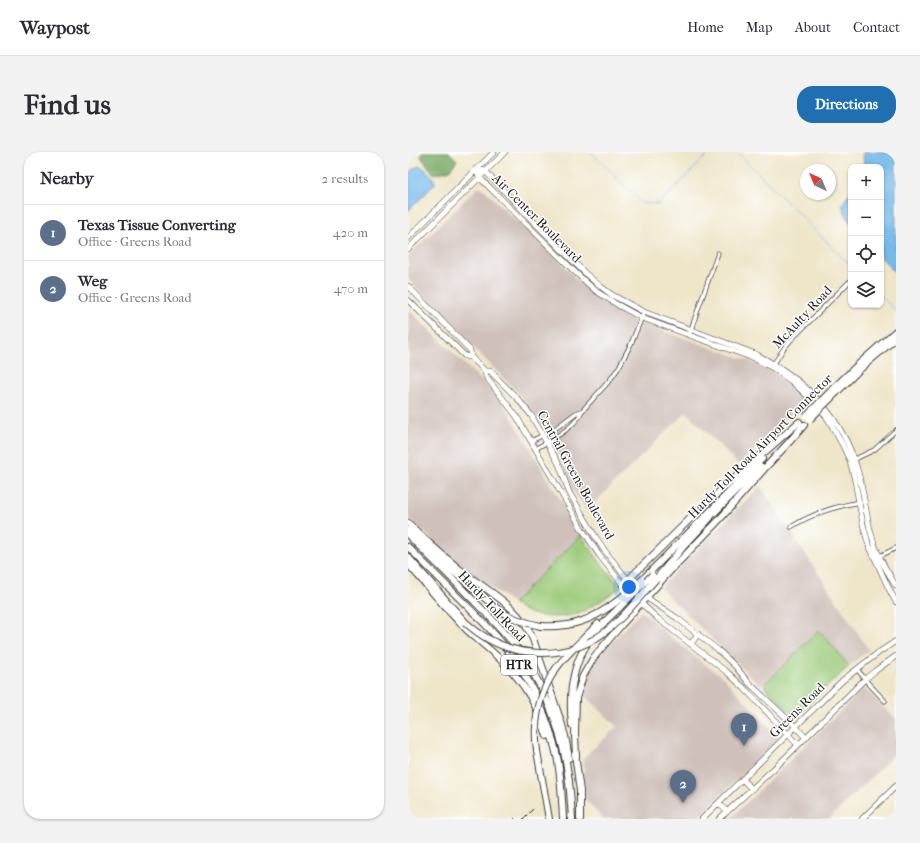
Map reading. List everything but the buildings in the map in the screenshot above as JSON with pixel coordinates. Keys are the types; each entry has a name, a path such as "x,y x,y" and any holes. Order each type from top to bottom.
{"highway":[{"name":"Hardy Toll Road Airport Connector","path":"652,576 808,418 860,363 896,331"},
{"name":"Hardy Toll Road Airport Connector","path":"834,391 896,338"},
{"name":"Hardy Toll Road Airport Connector","path":"618,604 643,579 652,576 683,547 801,424"},
{"path":"626,582 703,506 801,424"},
{"path":"576,757 575,706 582,676 589,663 677,563 719,520 790,441 801,424"},
{"path":"408,523 460,569 510,606 520,617 530,632 566,736 571,768 570,792"},
{"path":"408,530 500,611 516,620 541,626 556,627 576,624 618,604"},
{"name":"Hardy Toll Road","path":"408,535 498,625 528,663 547,699 559,733 568,769 572,819"},
{"name":"Hardy Toll Road","path":"408,547 491,630 522,670 538,700 557,756 563,819"},
{"path":"408,557 465,622 478,633 510,648 542,653 570,649 592,640 610,628 627,611 652,576"},
{"path":"408,564 466,629 505,664 526,689 536,707 546,732 561,786"},
{"path":"548,819 535,732 537,716 546,686 552,674 560,664 587,635 618,604 652,576"},
{"path":"580,819 580,791 570,709 572,680 580,657 587,644 618,604"}],"street":[{"path":"408,238 494,152"},
{"path":"408,248 504,152"},
{"name":"Air Center Boulevard","path":"476,169 485,171 568,260"},
{"name":"Air Center Boulevard","path":"476,169 479,177 524,221 598,289 618,305 728,346 754,353 801,382 832,417 842,433 860,479 862,502 877,557 896,602"},
{"path":"524,221 528,216"},
{"path":"690,332 718,253"},
{"name":"McAulty Road","path":"773,365 790,341 848,283"},
{"name":"Central Greens Boulevard","path":"408,286 470,350 471,357"},
{"name":"Central Greens Boulevard","path":"408,300 465,356 471,357 485,371 486,378 502,396 536,448 599,555 626,582 646,598 677,618 698,634 735,666 749,683 806,738"},
{"path":"418,309 424,302"},
{"path":"536,448 568,428 610,380 628,350 643,315"},
{"name":"Central Greens Boulevard","path":"485,371 490,371 517,398 531,415 559,464 572,496 605,550 641,603 657,618 728,673 798,745"},
{"path":"531,441 552,431 576,413 582,411"},
{"path":"852,460 874,450 896,430"},
{"path":"792,526 820,512 840,506 862,502"},
{"path":"877,557 896,548"},
{"path":"599,555 605,550"},
{"name":"Air Center Boulevard","path":"877,557 896,586"},
{"path":"691,644 698,634"},
{"name":"Greens Road","path":"702,819 843,680 896,641"},
{"name":"Greens Road","path":"719,819 806,738 865,679 896,656"},
{"path":"857,669 885,701"},
{"path":"744,688 749,683"},
{"path":"743,780 752,789"},
{"path":"862,819 896,786"},
{"path":"719,803 727,812"}],"shaded area":[{"path":"478,187 483,188 517,222 519,220 580,283 625,317 763,366 783,379 806,398 739,465 686,412 587,510 572,489 562,462 545,429 518,393 408,279 408,256"},
{"path":"408,309 484,383 504,405 581,535 513,603 457,562 408,517"},
{"path":"760,486 869,650 849,666 819,630 765,684 760,685 660,588"},
{"path":"641,611 695,657 723,677 779,738 697,819 603,819 586,800 583,758 617,727 583,693 585,685 592,665"},
{"path":"864,688 896,719 896,753 829,819 730,819"}],"green space":[{"path":"423,152 449,152 457,160 450,170 434,174 421,157"},
{"path":"581,535 599,561 621,587 589,608 578,613 561,617 549,617 532,614 513,603"},
{"path":"819,630 849,666 795,717 765,688 765,684"}],"water":[{"path":"863,152 896,152 896,274 884,260 884,164 864,164"},
{"path":"419,166 429,173 435,183 408,211 408,174 414,168"},
{"path":"848,196 848,219 842,205"}],"waterway":[{"path":"591,152 642,203 659,204 710,152"},
{"path":"737,152 848,263"},
{"path":"884,299 896,311"}],"railway":[{"path":"523,819 533,809"}],"place":[{"name":"Texas Tissue Converting","path":"744,746"},
{"name":"Weg","path":"683,803"}]}
